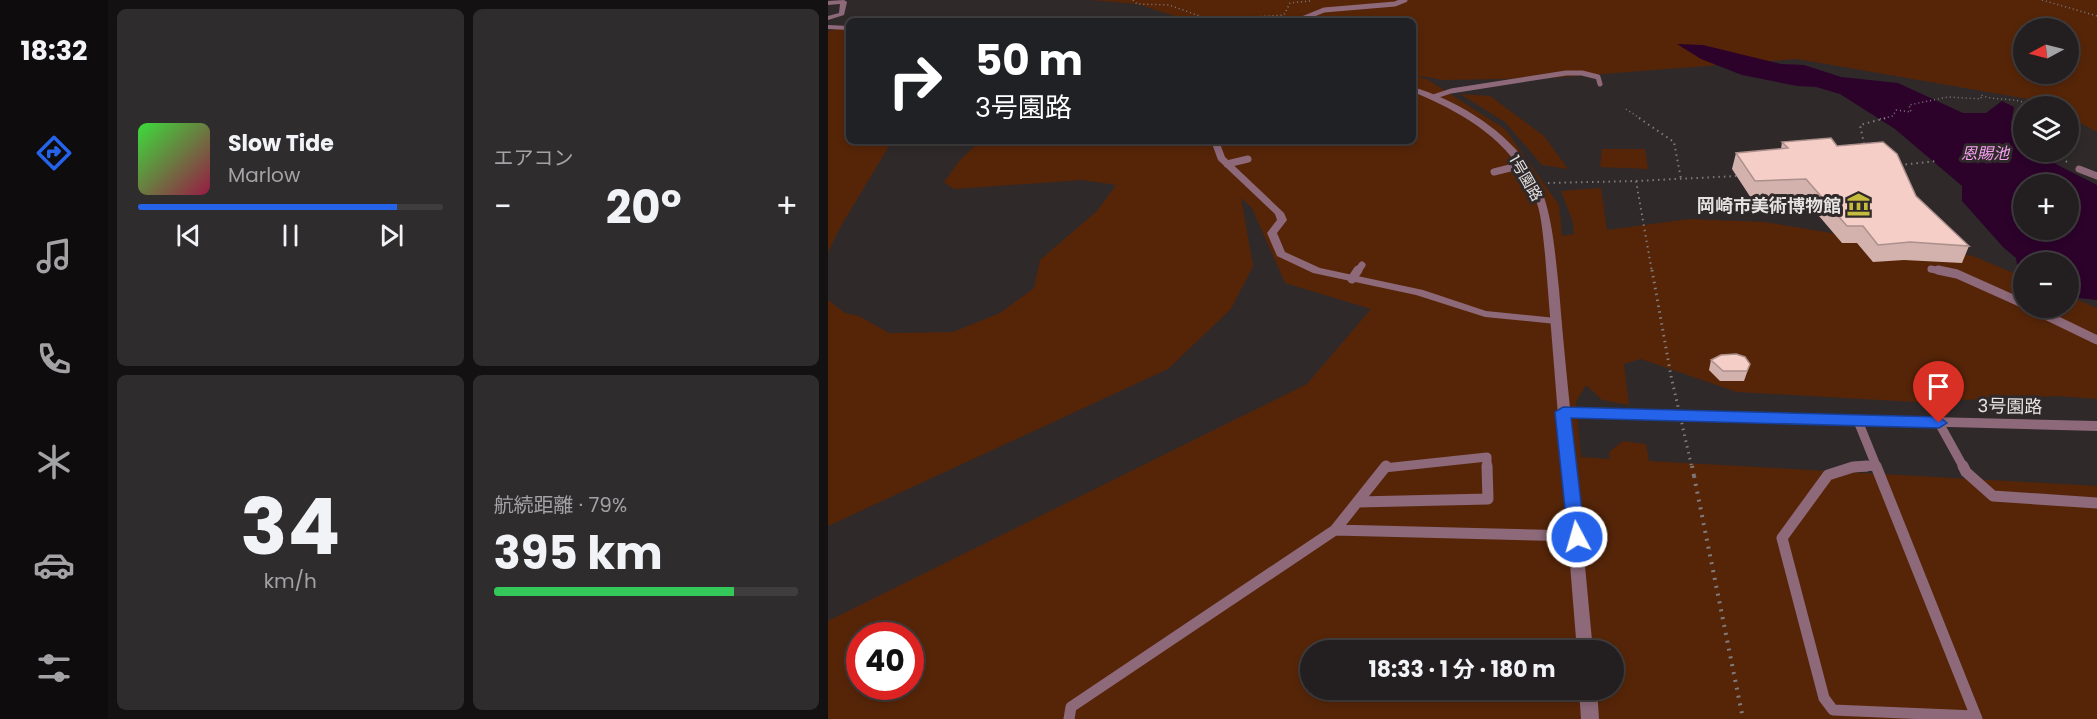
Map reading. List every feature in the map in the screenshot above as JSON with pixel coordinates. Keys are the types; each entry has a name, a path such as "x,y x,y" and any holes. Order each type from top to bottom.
{"street":[{"path":"828,3 844,2 842,14 828,18"},
{"path":"828,27 846,28"},
{"name":"1号園路","path":"1416,90 1433,97 1491,131 1522,165 1533,183 1542,203 1545,221 1563,412"},
{"path":"1216,144 1221,158 1279,213 1282,220 1272,233 1281,254 1317,272 1419,292 1485,314 1556,321"},
{"path":"1563,412 1577,537 1584,640"},
{"name":"3号園路","path":"1563,412 2097,426"},
{"path":"1589,700 1590,719"}],"lane":[{"path":"1304,18 1324,10 1395,4 1405,0"},
{"path":"1433,97 1472,87 1566,73 1582,73 1598,78 1600,84"},
{"path":"1227,164 1248,159"},
{"path":"1494,172 1522,165"},
{"path":"2079,169 2097,176"},
{"path":"1352,279 1362,265"},
{"path":"1931,269 1957,274 2013,299"},
{"path":"2052,318 2097,340"},
{"path":"1858,421 1876,466 1976,718 1833,710 1824,698 1782,538 1828,475 1853,467 1876,466"},
{"path":"1939,423 1966,472 1994,496 2097,503"},
{"path":"1069,719 1071,707 1335,530 1358,501 1386,466 1487,457 1488,499 1358,501"},
{"path":"1335,530 1577,537"}],"path":[{"path":"1133,0 1137,4 1169,5 1205,18"},
{"path":"2042,0 2097,16"},
{"path":"1240,18 1284,15 1290,3 1318,1"},
{"path":"1869,145 1862,144 1860,125 1893,116 1896,110 1911,112 1909,105 1919,105 1941,98 1969,99 1974,97 1981,99 1981,95 1988,98 2001,97 2013,100"},
{"path":"1626,108 1674,142 1681,179"},
{"path":"1904,175 1900,165 1937,161"},
{"path":"2068,162 2079,169"},
{"path":"1533,183 1737,176"},
{"path":"1636,181 1671,376 1694,476 1743,719"}],"shaded area":[{"path":"1091,0 2097,0 2097,132 2079,122 2079,96 2013,96 1797,59 1551,78 1443,80 1416,75 1416,18 1181,18 1137,4"},
{"path":"846,28 846,144 890,144 838,231 828,253 828,31"},
{"path":"1416,75 1428,80 1505,129 1559,205 1562,236 1574,234 1573,222 1561,191 1601,188 1607,230 1689,219 1765,222 1973,256 2013,273 2013,318 2079,318 2079,300 2097,308 2097,399 2056,396 1916,402 1737,392 1641,359 1624,364 1629,405 1602,400 1586,385 1576,402 1581,457 1610,459 1609,452 1623,441 1646,444 1649,461 2097,486 2097,719 828,719 828,621 1307,384 1371,309 1285,283 1252,208 1241,198 1253,266 1231,309 1168,369 828,526 828,300 845,313 859,316 889,333 953,332 1000,313 1034,288 1040,260 1097,211 1116,185 1082,180 954,189 944,182 960,160 977,144 1416,144"},
{"path":"1460,94 1490,96 1544,136 1568,169 1542,165 1505,122"},
{"path":"1602,149 1645,149 1648,169 1600,167"}],"water":[{"name":"恩賜池","path":"1677,44 1703,45 1781,64 1804,65 1841,77 1898,83 1963,113 1986,113 2002,101 2013,106 2011,124 2013,126 2013,162 2052,162 2075,174 2013,174 2013,240 2079,240 2079,176 2097,185 2097,300 2079,298 2079,252 2013,252 2013,255 1962,201 1962,186 1895,129 1840,94 1816,87 1797,86 1742,75 1701,59"}],"building":[{"name":"岡崎市美術博物館","path":"1831,138 1837,146 1883,142 1897,154 1916,196 1969,246 1910,242 1878,245 1863,226 1847,226 1806,179 1755,181 1736,153 1788,148 1782,142"},
{"path":"1736,354 1745,357 1750,364 1747,371 1723,371 1711,360 1721,355"}],"place":[{"name":"岡崎市美術博物館","path":"1859,205"}],"route":[{"path":"1577,537 1563,412 1939,423"}]}
